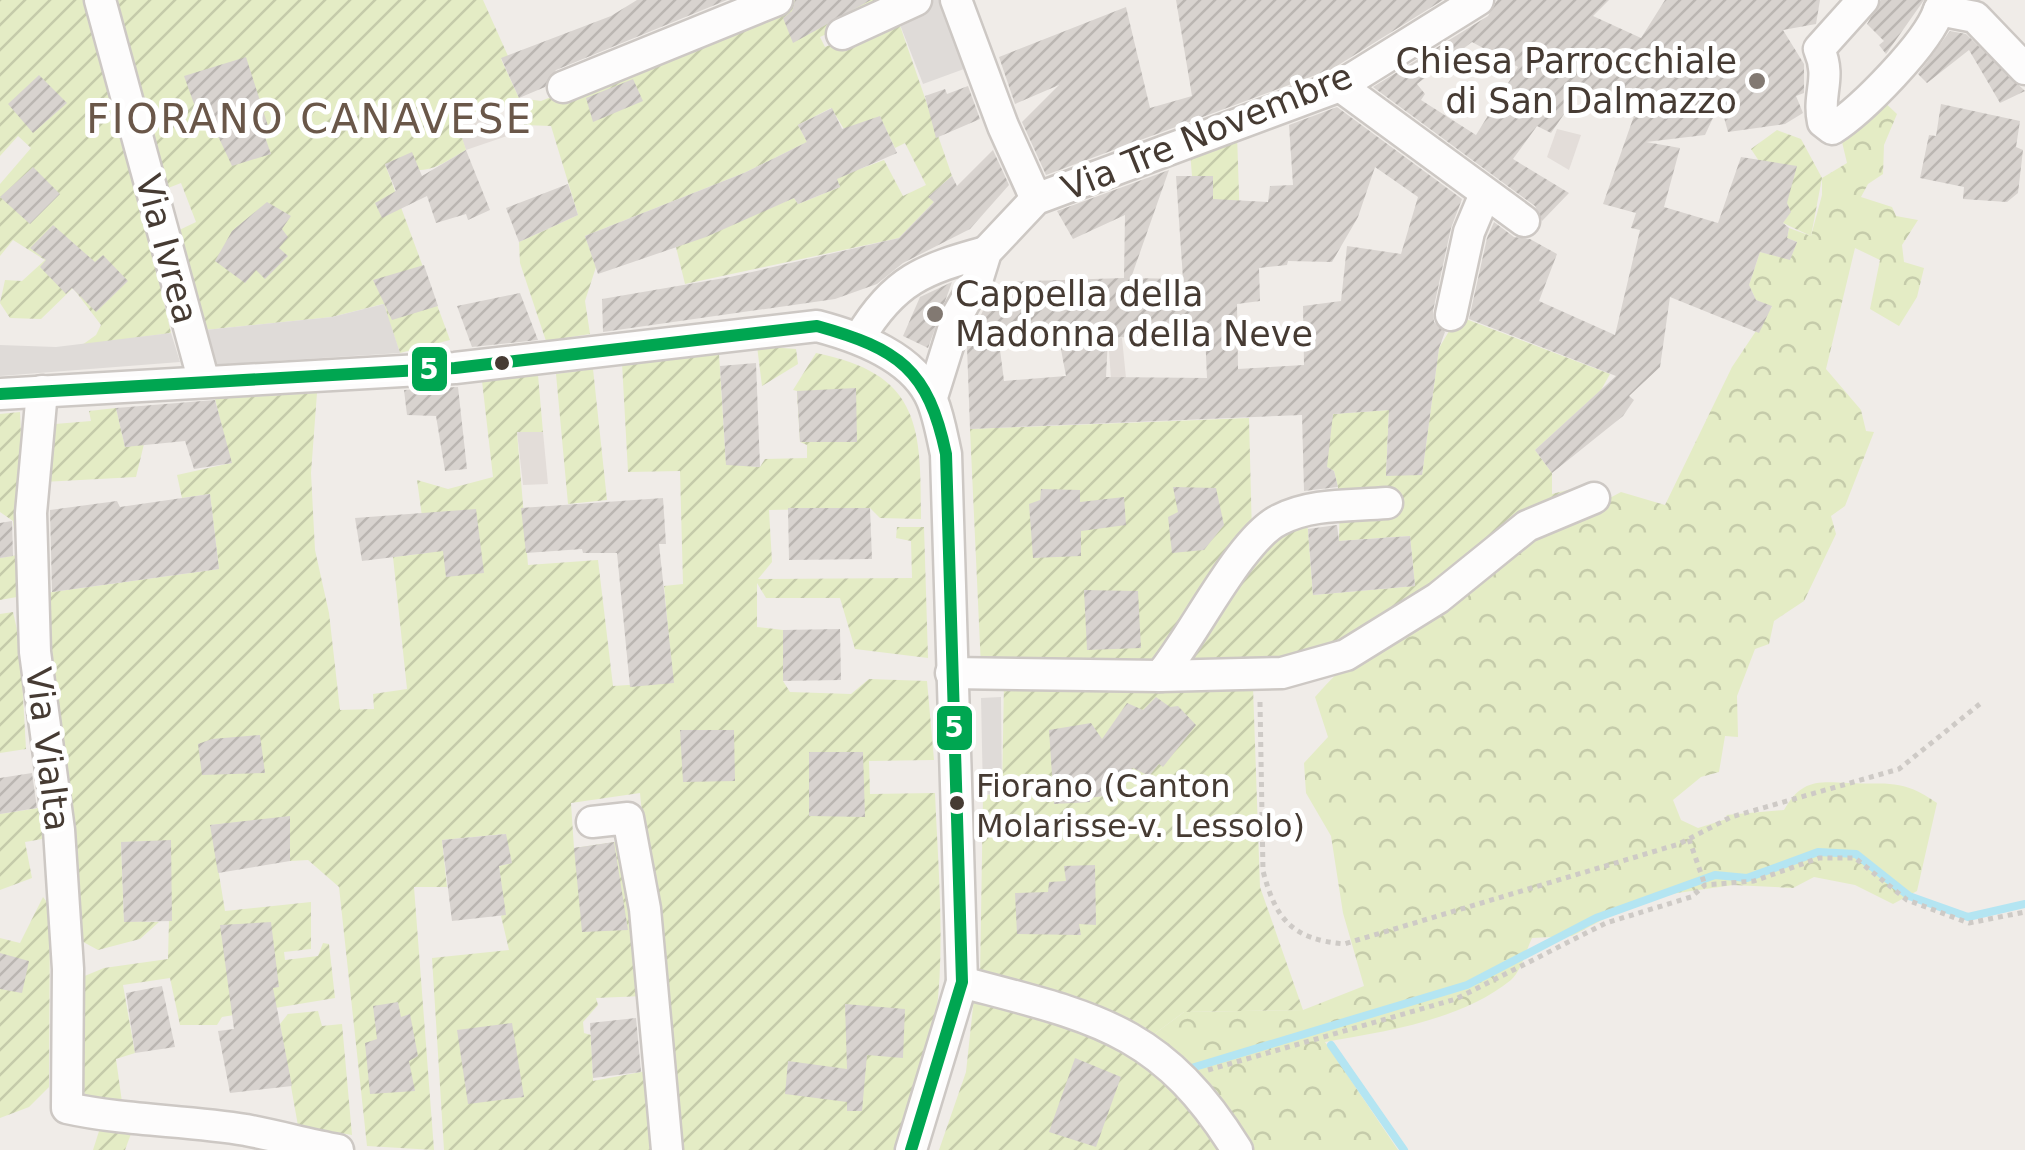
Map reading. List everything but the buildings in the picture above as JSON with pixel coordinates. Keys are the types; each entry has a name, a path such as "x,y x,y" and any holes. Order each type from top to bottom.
{"street":[{"name":"Via Ivrea","path":"100,0 204,382"},
{"path":"563,87 777,0"},
{"path":"842,34 916,0"},
{"path":"932,397 958,314 977,282 986,252 1036,199 1002,126 956,0"},
{"name":"Via Tre Novembre","path":"1036,199 1340,86 1478,0"},
{"path":"1864,0 1819,49 1828,70 1820,106 1823,122 1832,129 1865,105 1933,28 1935,5 1975,18 2025,70"},
{"path":"1340,86 1524,221"},
{"path":"1451,315 1469,232 1485,194"},
{"path":"860,337 900,285 932,267 986,252"},
{"path":"0,394 455,368 817,326 860,337 900,362 932,397 946,454 962,982 911,1150"},
{"name":"Via Vialta","path":"42,391 31,512 35,652 60,830 68,970 67,1108 110,1118 157,1118 248,1130 338,1150"},
{"path":"951,673 1160,676 1304,670 1346,655 1438,598 1496,546 1528,526 1594,498"},
{"path":"1160,676 1241,560 1274,522 1314,508 1387,503"},
{"path":"592,822 628,818 646,909 666,1150"},
{"path":"962,982 1077,1012 1125,1032 1198,1093 1237,1150"}],"path":[{"path":"1260,674 1264,871 1280,917 1322,942 1344,944 1690,839 1732,818 1899,769 1981,702"},
{"path":"1690,839 1705,886"},
{"path":"1182,1078 1456,999 1606,923 1691,897 1705,886 1754,881 1819,858 1855,858 1906,900 1969,922 2025,912"}],"shaded area":[{"path":"940,0 964,69 923,84 897,17"},
{"path":"498,111 507,136 466,150 457,125"},
{"path":"1557,129 1581,135 1569,170 1547,157"},
{"path":"384,304 400,353 212,365 205,330 332,317"},
{"path":"171,333 180,362 0,376 0,345 56,347"},
{"path":"1108,337 1122,338 1126,378 1111,379"},
{"path":"517,432 543,432 548,484 523,485"},
{"path":"1001,697 1002,793 983,795 981,698"}],"green space":[{"path":"0,0 85,0 135,175 171,333 82,345 96,335 101,325 73,288 41,319 10,318 0,303 5,280 22,281 45,260 13,240 0,256 0,184 31,148 18,136 0,156"},
{"path":"114,0 483,0 508,56 501,59 519,98 541,101 795,0 880,0 883,8 820,37 825,47 897,17 952,176 929,196 934,202 899,238 685,284 676,247 794,198 798,204 840,187 821,143 844,129 831,108 798,125 807,142 744,173 585,236 596,267 585,301 590,334 546,341 520,263 519,242 578,215 551,126 524,125 515,103 458,125 466,150 444,163 419,170 385,164 450,340 400,353 383,304 332,317 205,330 173,233 196,222 181,183 163,190","holes":["880,117 895,148 905,143 926,185 903,196 884,160 860,169 844,129"]},
{"path":"1880,98 1897,114 1884,145 1883,174 1868,184 1861,197 1892,207 1896,216 1918,220 1902,245 1904,262 1924,268 1917,297 1899,326 1870,309 1880,260 1855,248 1826,369 1861,410 1866,431 1874,432 1845,506 1831,516 1836,534 1804,601 1774,621 1769,644 1755,649 1737,696 1738,737 1725,736 1719,772 1701,777 1673,800 1681,820 1698,828 1730,818 1726,815 1784,810 1797,793 1811,784 1904,786 1937,803 1917,891 1893,904 1855,885 1814,877 1793,888 1733,885 1643,898 1572,936 1532,938 1511,980 1491,994 1422,1022 1325,1042 1398,1150 1249,1150 1149,1038 1184,1012 1303,1010 1364,986 1343,913 1331,836 1306,793 1304,763 1328,737 1315,697 1347,664 1419,607 1539,535 1621,492 1665,505 1732,367 1772,307 1756,300 1749,285 1760,252 1790,259 1797,242 1787,238 1789,228 1811,236 1822,195 1822,178 1847,163 1842,142"},
{"path":"1777,130 1801,139 1822,178 1811,236 1783,223 1790,212 1787,203 1751,149"},
{"path":"1237,134 1240,225 1213,209 1213,176 1192,176 1190,151"},
{"path":"1458,316 1610,374 1601,390 1535,450 1552,473 1552,494 1587,485 1439,587 1315,662 1174,665 1258,545 1307,519 1313,595 1415,586 1410,536 1339,541 1340,496 1334,471 1322,464 1333,414 1389,410 1386,475 1422,475 1439,348"},
{"path":"757,346 796,349 798,364 762,386"},
{"path":"816,353 851,362 895,390 908,409 919,457 921,519 880,518 870,508 769,510 772,562 758,579 912,578 911,541 896,538 897,527 924,527 928,658 855,649 840,598 766,598 757,583 757,627 783,630 783,681 790,692 851,694 869,679 927,681 934,760 869,761 870,794 935,793 941,930 936,1020 914,1108 894,1150 673,1150 640,793 571,803 574,848 622,841 644,996 596,998 598,1005 583,1022 584,1033 591,1035 593,1081 646,1071 662,1150 444,1150 432,958 509,950 501,916 505,913 499,866 511,863 505,834 442,840 447,887 414,887 434,1150 367,1146 339,887 308,860 290,861 290,817 211,825 225,911 311,902 311,949 284,952 285,960 318,956 323,943 329,944 335,998 222,1017 217,1025 180,1025 170,978 123,985 135,1053 116,1059 122,1102 87,1098 73,1068 75,980 104,968 168,959 171,841 121,842 124,921 159,922 140,939 98,950 76,938 68,811 45,593 219,569 210,494 182,498 177,475 231,463 215,399 317,393 311,473 315,550 329,613 340,710 374,709 373,694 407,689 393,557 427,553 417,480 448,489 493,477 482,381 538,375 543,432 517,432 528,565 598,560 613,686 673,682 664,586 683,584 680,471 628,472 622,363 719,354 726,464 760,467 765,459 807,458 807,445 800,442 797,391 793,390"},
{"path":"593,369 607,500 568,504 556,374"},
{"path":"116,408 125,447 144,444 136,477 43,482 41,453 55,424 91,421 89,411"},
{"path":"20,412 28,595 0,600 0,558 17,555 13,521 0,512 0,414"},
{"path":"1249,418 1252,535 1157,663 981,667 970,429"},
{"path":"13,612 20,643 26,749 0,753 0,614"},
{"path":"1004,681 1253,687 1260,887 1303,1010 1184,1012 1149,1038 1073,998 980,977 983,795 1002,793"},
{"path":"45,807 48,838 25,842 32,878 0,890 0,814"},
{"path":"43,897 50,906 49,1087 29,1107 0,1118 0,938 20,943"},
{"path":"974,998 1055,1020 1133,1054 1177,1088 1223,1150 939,1150 966,1072"},
{"path":"318,1011 322,1026 342,1024 352,1135 298,1126 280,1024 288,1014"},
{"path":"100,1128 132,1131 125,1150 93,1150"}],"waterway":[{"path":"1188,1069 1467,985 1596,918 1715,875 1747,878 1818,852 1856,854 1909,896 1968,917 2025,904"},
{"path":"1331,1045 1404,1150"}],"transit line":[{"name":"5","path":"0,394 455,368 817,326 869,344 906,367 930,401 946,454 962,982 911,1150"}],"place":[{"name":"Chiesa Parrocchiale di San Dalmazzo","path":"1757,81"},
{"name":"Cappella della Madonna della Neve","path":"935,314"},
{"name":"Fiorano (Canton Molarisse-v. Lessolo)","path":"957,803"}],"district":[{"name":"FIORANO CANAVESE","path":"310,119"}]}
